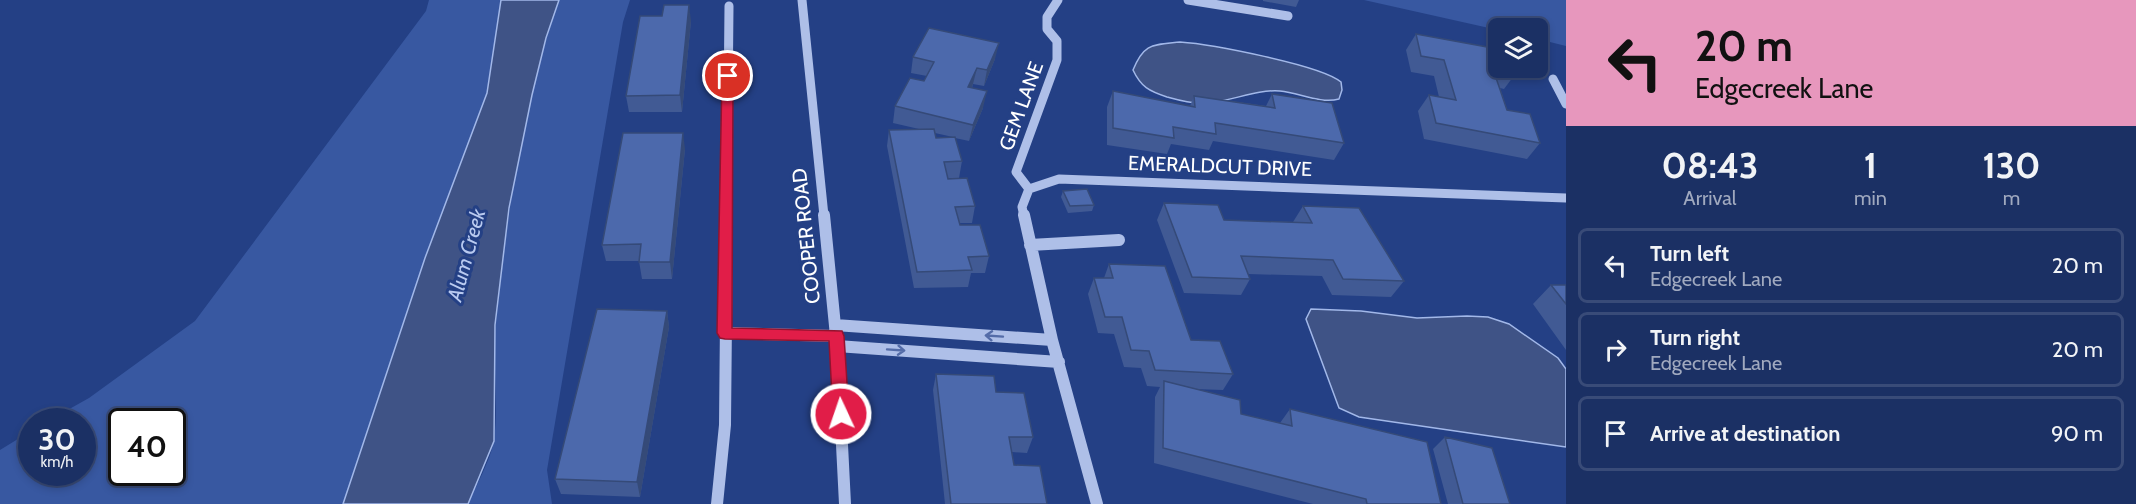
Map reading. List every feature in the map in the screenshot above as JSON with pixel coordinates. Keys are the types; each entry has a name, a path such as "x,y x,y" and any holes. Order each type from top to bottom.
{"street":[{"name":"COOPER ROAD","path":"802,0 836,335 846,504"},
{"name":"GEM LANE","path":"1029,189 1016,172 1057,60 1057,41 1047,29 1047,17 1058,0"},
{"path":"1188,0 1288,16"},
{"path":"717,504 725,426 729,6"},
{"path":"1553,79 1566,104"},
{"name":"EMERALDCUT DRIVE","path":"1029,189 1059,179 1566,198"},
{"path":"1029,189 1022,207 1030,245 1052,340 1097,504"},
{"path":"1030,245 1119,240"},
{"path":"725,333 1052,340"},
{"path":"836,335 1059,362"}],"shaded area":[{"path":"429,0 501,0 487,93 425,258 343,504 0,504 0,450 18,439 18,486 96,486 96,408 71,408 89,398 195,321 426,11"},
{"path":"559,0 630,0 623,22 547,470 552,504 468,504 487,464 494,440 495,336 511,199 526,118 546,39"},
{"path":"1364,0 1566,0 1566,46 1548,42 1548,18 1488,18 1488,28"}],"water":[{"name":"Alum Creek","path":"501,0 559,0 546,38 532,95 509,208 495,325 494,441 468,504 343,504 425,258 487,93"},
{"path":"1180,42 1289,62 1330,75 1341,82 1342,90 1339,99 1332,100 1270,91 1222,101 1198,103 1167,97 1146,88 1133,70 1141,55 1145,50 1156,45"},
{"path":"1311,309 1361,311 1417,318 1488,317 1509,324 1558,358 1566,369 1566,447 1359,417 1339,408 1306,319"}],"building":[{"path":"664,5 689,5 680,95 626,96 640,16 662,16"},
{"path":"929,28 999,43 987,70 977,68 968,87 987,91 973,125 895,106 910,78 924,81 934,62 913,57"},
{"path":"1416,34 1488,47 1488,78 1496,78 1507,110 1530,114 1540,143 1436,123 1429,95 1456,100 1444,60 1421,56"},
{"path":"1113,91 1195,107 1194,96 1275,108 1272,94 1332,103 1344,143 1215,123 1216,134 1173,127 1174,138 1113,128"},
{"path":"934,129 936,138 955,137 962,161 944,162 948,179 967,178 975,206 955,207 960,225 980,225 989,256 968,257 972,270 917,272 889,130"},
{"path":"623,133 683,133 670,262 639,262 641,244 602,245"},
{"path":"1087,189 1094,205 1070,206 1063,191"},
{"path":"1164,203 1218,205 1224,220 1312,223 1303,206 1359,208 1404,281 1343,279 1333,260 1241,256 1250,279 1192,277"},
{"path":"1109,264 1165,266 1191,340 1220,341 1233,374 1155,370 1149,351 1131,350 1122,317 1105,317 1094,278 1113,278"},
{"path":"1551,285 1566,285 1566,304"},
{"path":"597,309 667,311 637,482 555,479"},
{"path":"936,374 994,376 996,392 1024,393 1033,437 1009,437 1014,465 1040,466 1047,504 951,504"},
{"path":"1164,381 1240,400 1241,414 1292,426 1290,409 1427,442 1441,504 1367,504 1366,499 1163,448"},
{"path":"1445,437 1492,448 1510,504 1463,504"}],"route":[{"path":"728,76 725,333 836,336 841,414"}]}
